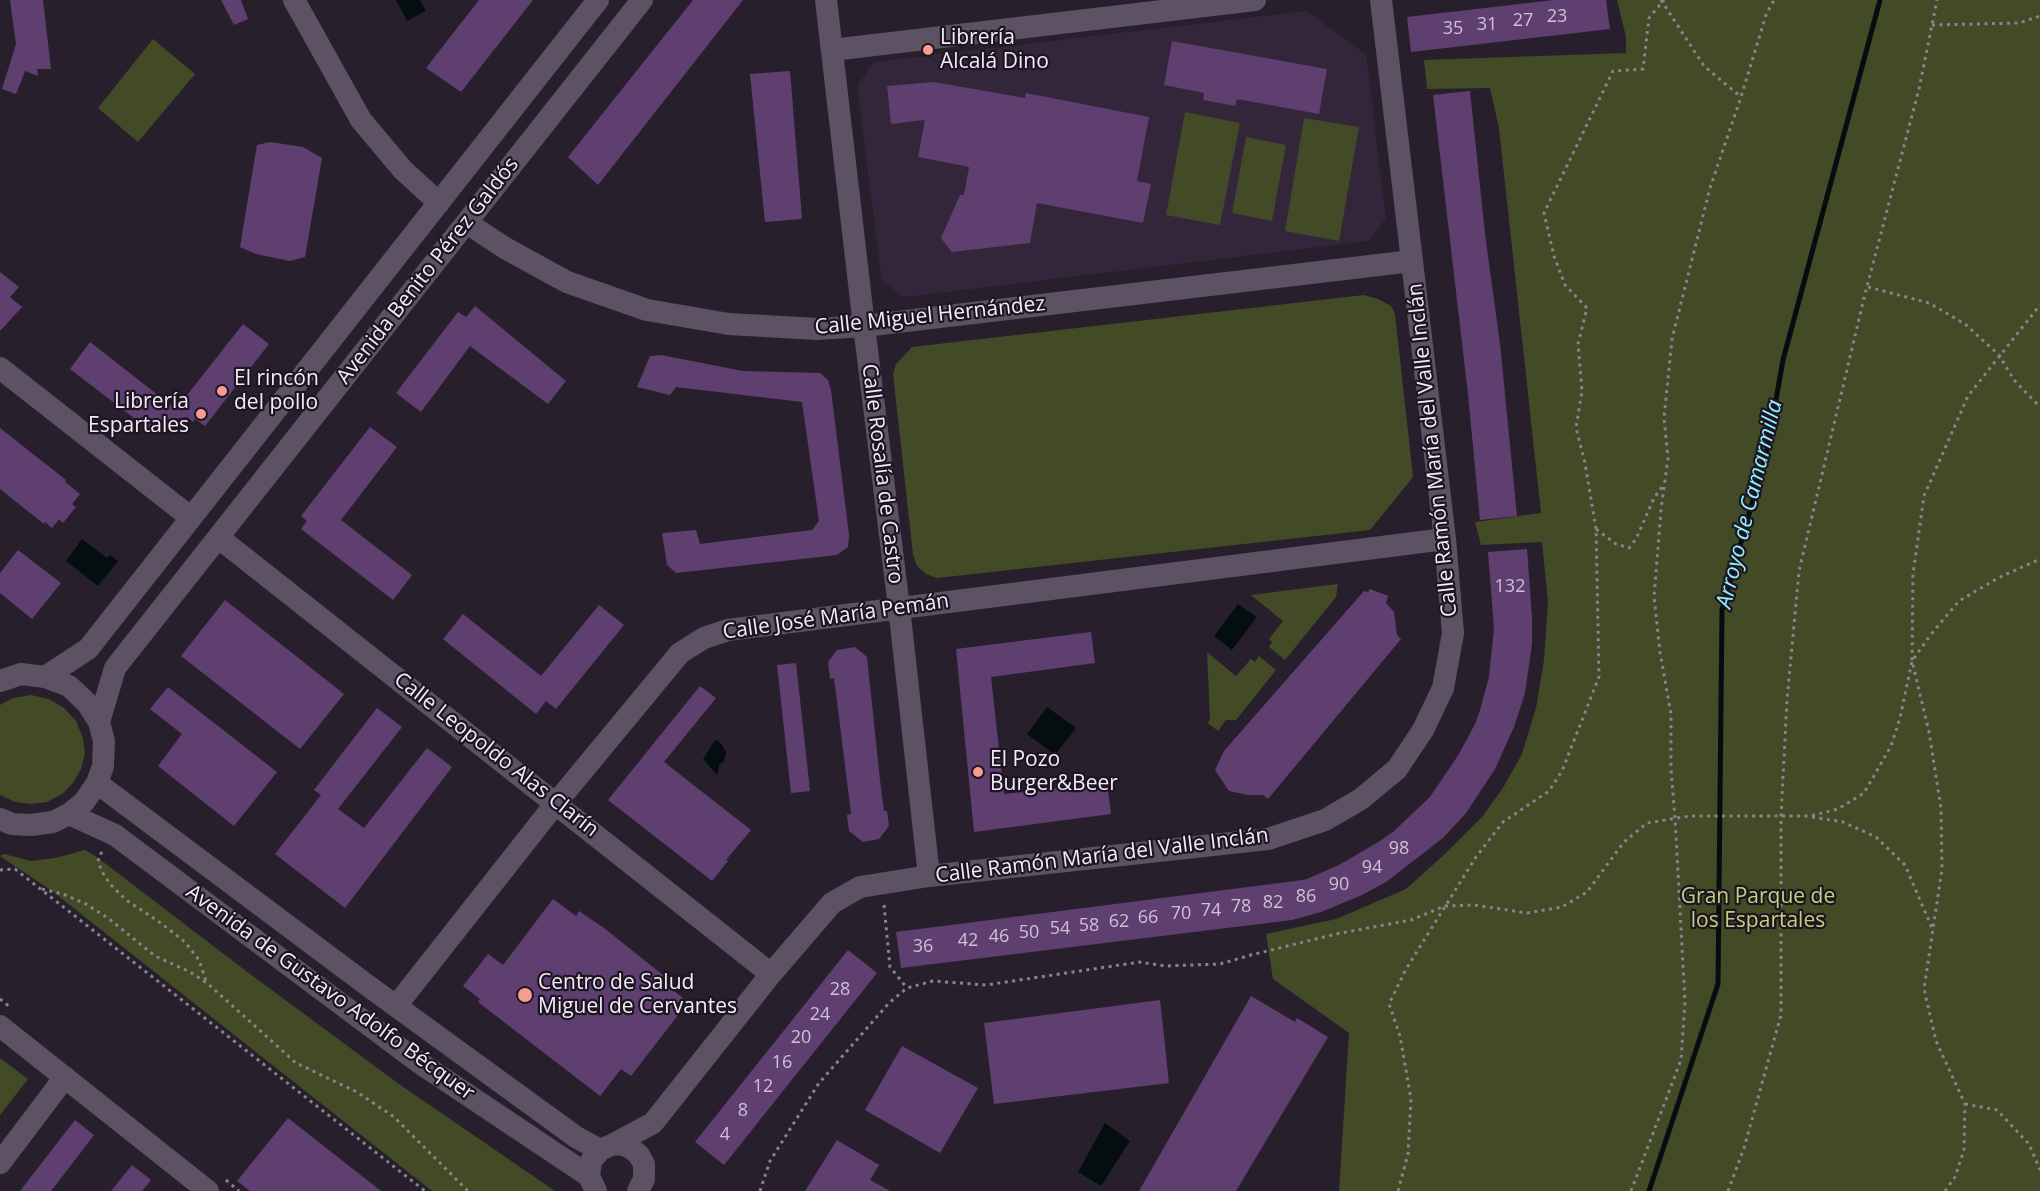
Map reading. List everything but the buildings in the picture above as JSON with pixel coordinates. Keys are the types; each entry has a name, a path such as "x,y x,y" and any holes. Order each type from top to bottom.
{"street":[{"path":"294,0 361,120 403,170 439,203"},
{"name":"Avenida Benito Pérez Galdós","path":"45,677 88,649 598,0"},
{"name":"Avenida Benito Pérez Galdós","path":"99,722 116,668 642,0"},
{"name":"Calle Rosalía de Castro","path":"826,0 929,876"},
{"path":"832,50 1255,0"},
{"name":"Calle Ramón María del Valle Inclán","path":"607,1147 653,1124 771,974 832,903 860,887 929,876 1268,839 1324,820 1361,799 1397,769 1423,730 1443,688 1453,633 1445,539 1381,0"},
{"name":"Calle Miguel Hernández","path":"467,223 505,248 567,282 646,310 729,324 817,329 864,326 1412,261"},
{"path":"0,368 190,517"},
{"name":"Calle Leopoldo Alas Clarín","path":"219,538 771,974"},
{"name":"Calle José María Pemán","path":"396,1006 556,802 681,653 704,638 728,630 899,607 1445,539"},
{"path":"0,681 21,674 45,677 69,686 87,703 99,722 104,741 103,766 97,783 84,802 69,814 53,822 31,825 4,824"},
{"name":"Avenida de Gustavo Adolfo Bécquer","path":"97,783 576,1137 607,1147 624,1145 632,1149 639,1155 646,1181"},
{"name":"Avenida de Gustavo Adolfo Bécquer","path":"69,814 115,835 417,1061 592,1183"},
{"path":"0,1026 65,1077 194,1187"},
{"path":"0,1163 65,1077"},
{"name":"Calle Ramón María del Valle Inclán","path":"646,1181 653,1124"},
{"path":"592,1183 591,1161 607,1147"}],"path":[{"path":"1631,1191 1681,1060 1685,1002 1676,818 1671,770 1671,714 1659,652 1654,597 1668,458 1664,418 1672,339 1710,188 1766,15 1774,0"},
{"path":"1728,1191 1744,1148 1781,1015 1781,816 1787,700 1799,571 1867,287 1918,89 1937,0"},
{"path":"1398,1191 1408,1154 1411,1099 1400,1036 1389,1004 1406,969 1476,857 1503,822 1549,791 1562,771 1599,677 1596,529 1575,428 1582,391 1578,344 1587,308 1565,285 1554,256 1544,213 1613,71 1643,69 1649,18 1662,1 1704,66 1741,97"},
{"path":"1932,25 2019,23 2040,16"},
{"path":"1867,287 1929,303 1965,324 1999,355 2014,380 2040,407"},
{"path":"1810,816 1838,809 1864,793 1891,746 1900,718 1912,661 1913,574 1924,496 1968,396 2040,306"},
{"path":"1596,529 1617,544 1629,548 1636,539 1654,498 1665,482"},
{"path":"1945,1191 1955,1177 1964,1150 1965,1104 1936,1041 1924,989 1942,868 1941,808 1929,732 1912,661 1932,633 1959,602 1998,578 2040,559"},
{"path":"760,1191 770,1161 819,1083 889,1003 907,988 933,981 986,985 1140,962 1165,966 1220,964 1326,936 1411,920 1444,906 1474,905 1527,914 1562,907 1587,892 1624,842 1647,824 1690,816 1810,816 1843,822 1876,837 1905,865 1932,928"},
{"path":"107,846 98,858 101,870 110,884 126,900 185,942 199,960 207,983"},
{"path":"0,870 15,869 425,1191"},
{"path":"40,889 63,894 86,904 108,918 155,956 190,972 207,983 296,1063 357,1092 394,1117 468,1191"},
{"path":"884,905 890,967 907,988"},
{"path":"1965,1104 1997,1110 2029,1144 2040,1170"}],"shaded area":[{"path":"396,0 420,0 426,11 407,21"},
{"path":"1306,11 1366,54 1386,218 1368,241 904,297 882,280 857,86 874,62"},
{"path":"82,539 107,558 110,555 118,561 98,586 66,561"},
{"path":"1238,604 1257,617 1232,650 1214,636"},
{"path":"1047,707 1076,728 1055,755 1027,734"},
{"path":"715,740 720,742 726,752 724,761 719,765 716,774 703,759"},
{"path":"1105,1123 1130,1141 1101,1186 1078,1172"}],"green space":[{"name":"Gran Parque de los Espartales","path":"1617,0 2040,0 2040,1191 1339,1191 1349,1033 1273,979 1266,934 1336,919 1406,889 1445,854 1483,816 1504,786 1522,754 1536,708 1544,660 1548,602 1542,542 1481,545 1475,522 1541,513 1499,128 1490,88 1427,89 1424,60 1626,53 1626,37"},
{"path":"153,39 195,74 138,142 98,108"},
{"path":"1185,112 1240,123 1220,225 1166,215"},
{"path":"1304,118 1359,127 1339,241 1285,231"},
{"path":"1246,137 1286,145 1272,221 1232,213"},
{"path":"1364,295 1391,306 1395,314 1413,477 1370,530 937,578 926,574 917,566 913,555 893,374 896,364 912,347"},
{"path":"1338,584 1336,597 1285,660 1269,647 1272,642 1269,639 1283,621 1251,595"},
{"path":"1207,652 1236,676 1251,659 1255,662 1259,656 1276,670 1236,720 1226,720 1218,731 1208,723 1210,719"},
{"path":"31,695 49,699 64,708 76,721 83,738 85,753 81,769 73,783 62,794 47,802 31,804 15,802 0,795 0,705 13,698"},
{"path":"85,850 399,1084 555,1191 432,1191 52,891 0,856 4,854 31,861 55,858"},
{"path":"0,1058 28,1079 0,1115"}],"waterway":[{"name":"Arroyo de Camarmilla","path":"1649,1191 1718,984 1722,610 1767,450 1783,360 1880,0"}],"place":[{"name":"Librería Alcalá Dino","path":"928,50"},
{"name":"El rincón del pollo","path":"222,391"},
{"name":"Librería Espartales","path":"201,414"},
{"name":"El Pozo Burger&Beer","path":"978,772"},
{"name":"Centro de Salud Miguel de Cervantes","path":"525,995"}]}
